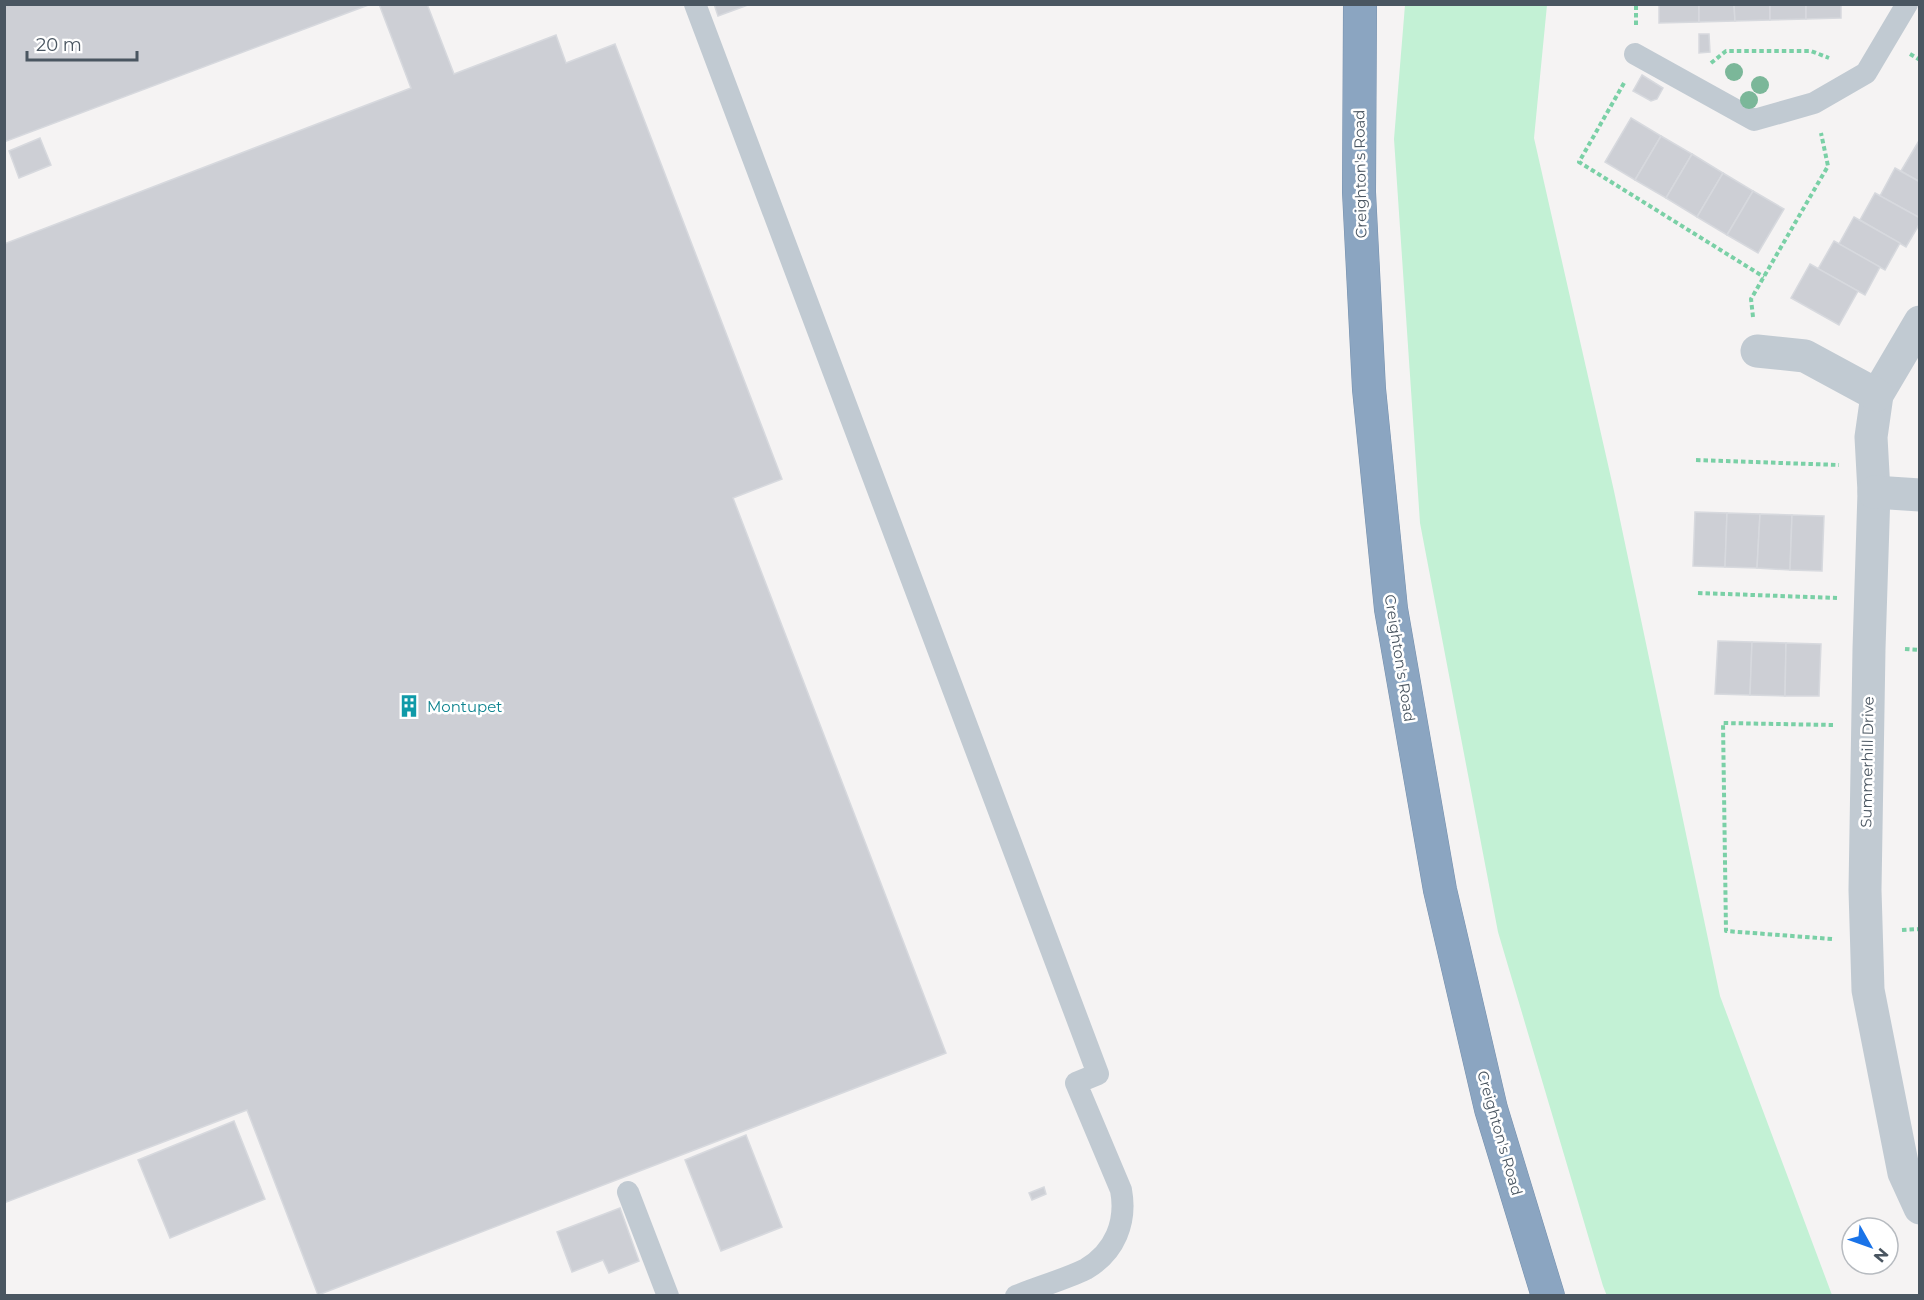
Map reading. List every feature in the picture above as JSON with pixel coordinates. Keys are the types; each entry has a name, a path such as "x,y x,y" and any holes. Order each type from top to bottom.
{"highway":[{"name":"Creighton's Road","path":"1360,4 1359,192 1367,366 1391,609 1440,890 1491,1109 1548,1296"}],"street":[{"name":"Summerhill Drive","path":"1920,322 1877,395 1871,437 1874,479 1865,890 1868,990 1920,1208"},
{"path":"1756,351 1805,356 1877,395"},
{"path":"1874,479 1920,495"}],"lane":[{"path":"695,4 1098,1074 1076,1083 1121,1190 1124,1216 1119,1232 1109,1247 1086,1269 1016,1296"},
{"path":"1635,54 1754,120 1814,103 1866,74 1906,4"},
{"path":"628,1192 668,1296"}],"path":[{"path":"1636,4 1635,64 1579,162 1764,277"},
{"path":"1687,83 1726,51 1811,51 1866,74"},
{"path":"1756,351 1751,299 1828,166 1814,103"},
{"path":"1696,460 1874,479"},
{"path":"1698,593 1870,599"},
{"path":"1866,941 1726,931 1723,723 1868,726"}],"green space":[{"path":"1405,5 1547,5 1534,138 1614,491 1720,996 1832,1295 1607,1296 1603,1286 1498,932 1420,523 1394,139"}],"building":[{"path":"4,4 371,4 4,142"},
{"name":"Montupet","path":"379,4 427,4 454,74 556,35 566,63 615,44 782,479 733,498 946,1053 318,1295 247,1110 4,1203 4,244 411,88"},
{"path":"714,4 748,4 748,5 718,16"},
{"path":"1659,4 1699,4 1699,22 1659,23"},
{"path":"1699,4 1734,4 1735,21 1699,22"},
{"path":"1734,4 1770,4 1770,20 1735,21"},
{"path":"1770,4 1806,4 1806,19 1770,20"},
{"path":"1806,4 1841,4 1841,18 1806,19"},
{"path":"1699,34 1709,34 1710,52 1699,53"},
{"path":"1642,75 1663,88 1657,99 1651,101 1633,91"},
{"path":"1631,118 1661,136 1635,180 1605,162"},
{"path":"1661,136 1692,154 1666,198 1635,180"},
{"path":"40,138 51,165 19,178 9,151"},
{"path":"1920,139 1920,182 1901,171"},
{"path":"1692,154 1723,173 1697,217 1666,198"},
{"path":"1895,168 1920,182 1920,218 1880,196"},
{"path":"1723,173 1753,191 1727,235 1697,217"},
{"path":"1753,191 1784,209 1758,253 1727,235"},
{"path":"1875,193 1920,218 1920,223 1906,247 1860,220"},
{"path":"1854,217 1900,243 1885,270 1839,244"},
{"path":"1834,241 1880,267 1865,295 1818,269"},
{"path":"1810,264 1858,291 1839,325 1791,298"},
{"path":"1695,512 1727,513 1725,567 1693,566"},
{"path":"1727,513 1760,514 1757,568 1725,567"},
{"path":"1760,514 1792,515 1790,570 1757,568"},
{"path":"1792,515 1824,516 1822,571 1790,570"},
{"path":"1718,641 1752,642 1750,695 1715,694"},
{"path":"1752,642 1786,643 1785,696 1750,695"},
{"path":"1786,643 1821,644 1819,696 1785,696"},
{"path":"234,1121 265,1199 170,1238 138,1160"},
{"path":"746,1135 782,1227 721,1251 685,1160"},
{"path":"1044,1187 1046,1194 1032,1200 1029,1193"},
{"path":"620,1208 639,1261 609,1273 603,1260 572,1272 557,1232"}],"place":[{"name":"Montupet","path":"409,706"}]}
